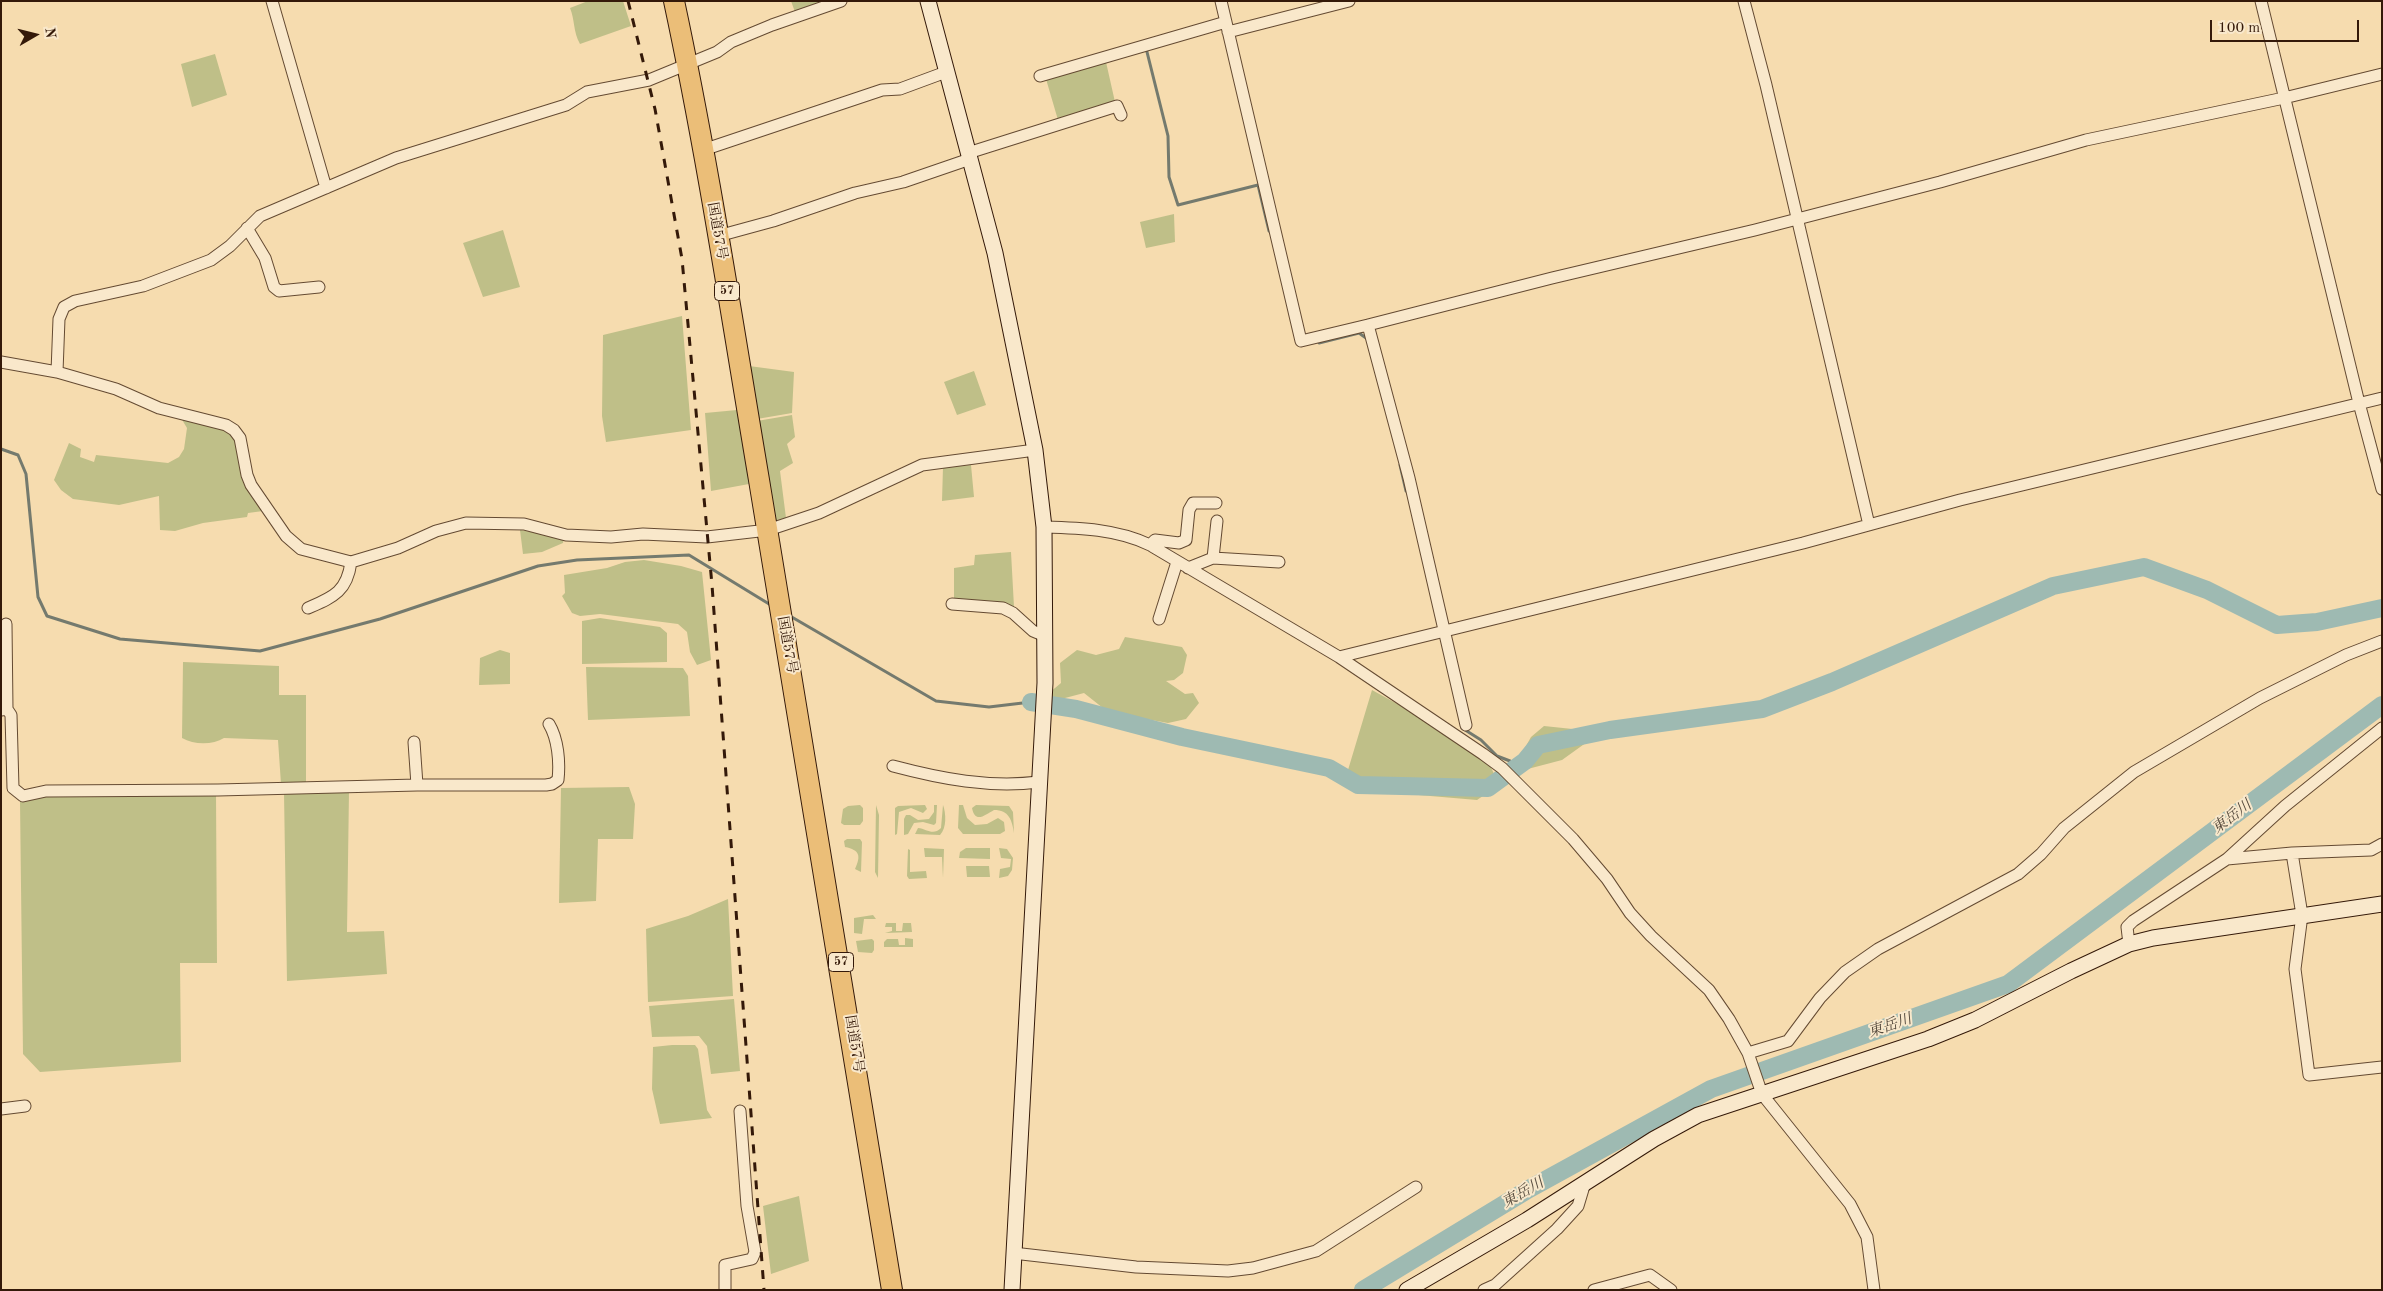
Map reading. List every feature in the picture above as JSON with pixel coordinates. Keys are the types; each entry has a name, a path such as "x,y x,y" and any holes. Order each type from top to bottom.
{"highway":[{"name":"国道57号","path":"674,1 703,150 786,634 840,958 892,1290"}],"street":[{"path":"272,1 326,188"},
{"path":"57,372 59,319 64,307 75,302 143,286 211,260 230,246 260,216 396,158 566,105 587,92 649,80 772,25 841,1"},
{"path":"928,1 995,253 1035,450 1044,527 1045,684 1012,1290"},
{"path":"1221,1 1301,341 1797,219 1940,182 2086,140 2284,98 2382,74"},
{"path":"1040,76 1227,27 1348,1"},
{"path":"1744,1 1766,85 1869,525"},
{"path":"2260,1 2382,489"},
{"path":"703,150 882,90 900,89 946,72"},
{"path":"718,236 773,221 855,194 904,182 969,156 1117,106 1121,115"},
{"path":"248,228 265,258 274,287 279,291 319,287"},
{"path":"1368,325 1409,478 1466,725"},
{"path":"1,362 57,372 116,389 159,408 226,425 234,430 240,438 251,486 286,536 301,549 351,562 398,548 436,531 466,524 524,524 566,535 610,537 643,534 707,537 768,530 819,513 922,465 1035,450"},
{"path":"1339,657 1869,525 1960,500 2382,398"},
{"path":"1150,545 1155,540 1179,543 1186,540 1189,510 1192,503 1216,503"},
{"path":"1213,558 1217,521"},
{"path":"1044,527 1133,536 1339,657 1502,768 1586,853 1607,879 1630,913 1651,936 1709,990 1729,1019 1748,1054 1762,1094 1850,1204 1867,1237 1874,1290"},
{"path":"1188,568 1213,558 1279,562"},
{"path":"308,608 332,597 344,586 349,576 351,562"},
{"path":"1159,619 1178,562"},
{"path":"952,604 1003,608 1013,613 1033,631 1044,636"},
{"path":"6,624 4,710 11,715 13,788 23,796 46,791 552,784 558,780 559,773 555,734 549,724"},
{"path":"1748,1054 1788,1041 1820,998 1845,972 1878,949 2018,874 2041,854 2064,828 2134,772 2260,698 2346,655 2382,641"},
{"path":"2129,944 2127,927 2133,921 2193,879 2227,859 2285,806 2382,728"},
{"path":"414,742 417,785"},
{"path":"893,766 930,776 972,783 1014,785 1039,782"},
{"path":"2227,859 2292,853 2371,850 2382,844"},
{"path":"2292,853 2302,915 2295,969 2309,1075 2382,1067"},
{"path":"1407,1290 1584,1186 1654,1139 1698,1114 1928,1039 1976,1020 2071,971 2129,944 2153,938 2382,904"},
{"path":"1,1110 25,1106"},
{"path":"725,1290 725,1265 747,1262 752,1259 755,1252 747,1206 740,1111"},
{"path":"1494,1288 1527,1258 1578,1206 1584,1186"},
{"path":"1014,1253 1136,1267 1228,1271 1253,1268 1316,1251 1416,1187"},
{"path":"1594,1290 1650,1275 1672,1290"}],"green space":[{"path":"588,1 623,1 631,26 580,44 570,8"},
{"path":"791,1 819,1 820,3 795,12"},
{"path":"215,54 227,95 192,107 181,64"},
{"path":"1106,62 1115,102 1058,120 1046,79"},
{"path":"1174,214 1175,242 1146,248 1140,222"},
{"path":"503,230 520,287 483,297 463,243"},
{"path":"682,316 691,430 606,442 602,416 603,335"},
{"path":"749,366 794,372 792,413 757,419"},
{"path":"974,371 986,405 957,415 944,382"},
{"path":"737,410 749,484 711,491 705,413"},
{"path":"792,415 795,437 787,444 793,463 780,471 786,518 773,521 757,421"},
{"path":"181,418 217,427 234,438 263,511 248,513 247,517 203,523 175,531 160,530 159,496 119,505 73,499 61,490 54,480 69,443 81,449 80,457 94,462 96,455 168,463 179,457 184,449 187,428"},
{"path":"971,465 974,497 942,501 943,467"},
{"path":"520,530 564,538 563,543 542,552 523,554"},
{"path":"1011,552 1014,607 996,601 954,600 954,568 974,565 975,555"},
{"path":"644,560 681,566 702,572 711,660 697,665 690,652 687,632 678,624 600,614 580,616 572,613 562,596 565,593 564,575 607,568 625,562"},
{"path":"600,618 660,627 667,633 667,662 582,664 582,621"},
{"path":"1125,637 1182,647 1187,655 1183,673 1174,680 1166,681 1185,694 1193,693 1199,703 1186,719 1168,723 1108,712 1084,693 1065,698 1049,698 1049,693 1061,683 1060,663 1077,650 1096,655 1119,649"},
{"path":"500,650 510,653 510,684 479,685 480,658"},
{"path":"183,662 279,666 279,695 306,695 306,784 281,784 278,740 224,738 214,742 203,743 192,742 182,738"},
{"path":"586,667 683,668 688,676 690,716 588,720"},
{"path":"1372,690 1483,751 1497,780 1516,764 1531,737 1544,726 1601,732 1562,760 1520,771 1477,800 1372,791 1348,770"},
{"path":"629,787 635,804 633,839 598,839 596,901 559,903 561,788"},
{"path":"349,791 347,932 384,931 387,974 287,981 284,793"},
{"path":"216,794 217,963 180,963 181,1062 40,1072 23,1054 20,801 43,795"},
{"path":"860,805 863,808 863,821 860,825 844,825 841,823 843,809 848,806"},
{"path":"876,805 879,815 878,878 875,872"},
{"path":"925,805 927,809 923,813 911,808 899,812 897,834 895,835 895,808 898,806"},
{"path":"934,805 937,805 936,823 934,825 923,822 914,823 908,834 904,835 904,819 906,815 910,815 918,820 929,819 934,812"},
{"path":"943,805 945,820 944,828 940,835 915,834 918,828 935,832 941,828"},
{"path":"959,805 963,805 967,818 975,825 987,824 998,818 1004,822 1005,831 1000,834 963,834 958,828"},
{"path":"976,805 1009,806 1013,812 1014,833 1011,820 1006,814 999,810 994,810 978,817 973,813 972,808"},
{"path":"847,839 860,839 862,842 861,872 855,869 858,854 854,850 845,847 844,841"},
{"path":"924,848 944,849 943,878 942,857 925,857"},
{"path":"966,848 990,848 990,859 959,858 960,852"},
{"path":"999,848 1007,849 1013,858 1012,870 1008,876 999,878 1000,869 1010,867 1011,859 1001,858"},
{"path":"908,849 910,850 910,872 926,871 927,878 909,879 907,876"},
{"path":"966,866 989,866 990,877 967,877"},
{"path":"728,899 733,996 648,1002 646,929 688,916"},
{"path":"873,915 876,919 864,919 862,934 854,933 854,918"},
{"path":"886,923 896,923 896,931 902,931 903,923 911,923 912,932 885,933 892,931 892,927 885,927"},
{"path":"905,938 913,939 913,947 884,947 884,942 887,939 898,939 899,945 905,945"},
{"path":"872,939 874,941 874,950 872,953 858,952 856,941"},
{"path":"734,999 740,1071 711,1074 707,1046 699,1036 652,1037 649,1006"},
{"path":"695,1045 698,1049 707,1110 712,1118 660,1124 652,1089 653,1047"},
{"path":"799,1196 809,1261 771,1274 763,1206"}],"waterway":[{"path":"1146,48 1168,136 1169,177 1178,205 1258,185 1269,231"},
{"path":"1319,343 1359,333 1366,338"},
{"path":"1,449 18,455 26,474 38,597 47,616 120,639 260,651 380,619 538,566 577,560 689,555 774,607"},
{"path":"1400,465 1406,491"},
{"path":"1031,702 1076,709 1182,737 1329,768 1358,785 1488,788 1525,761 1538,745 1610,730 1762,709 1832,682 2053,586 2144,567 2207,590 2277,625 2317,622 2382,608"},
{"path":"790,616 936,701 989,707 1031,702"},
{"name":"東岳川","path":"1363,1290 1529,1189 1711,1089 2008,984 2382,705"},
{"path":"1462,728 1481,740 1497,756 1510,761"}],"railway":[{"path":"628,1 655,109 682,259 712,585 764,1290"}]}
